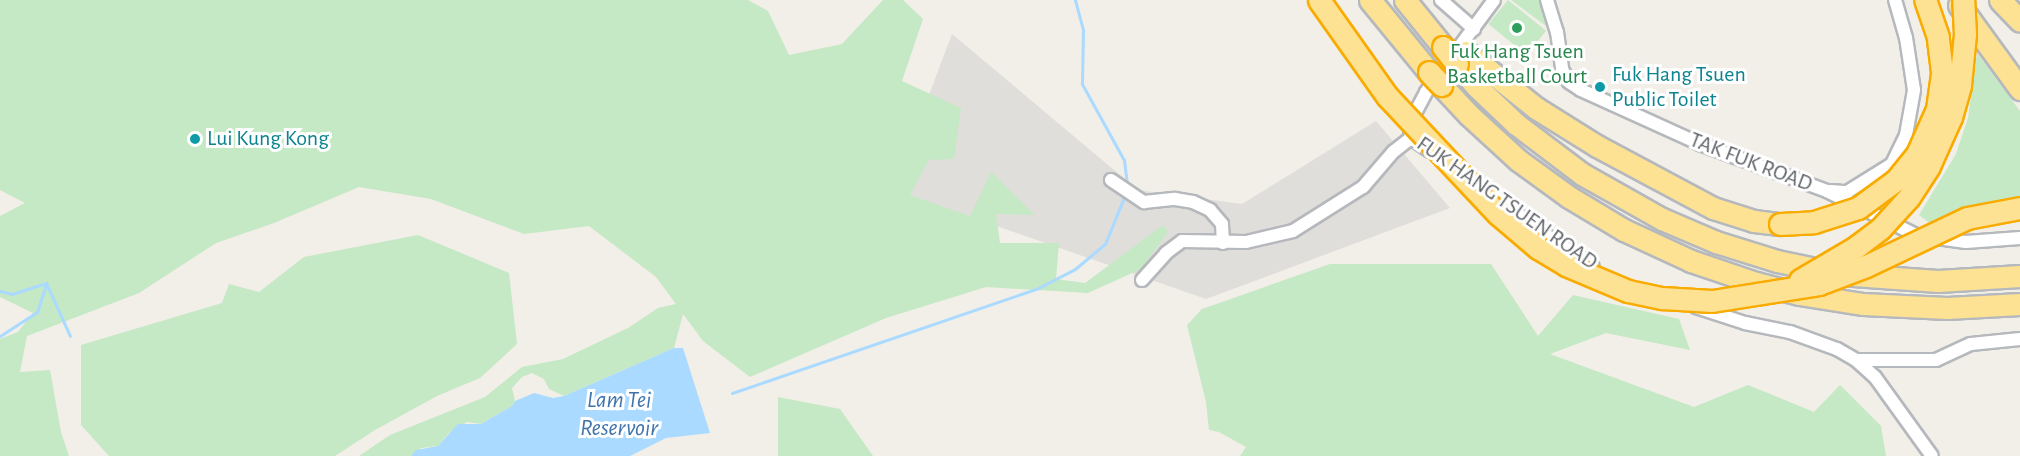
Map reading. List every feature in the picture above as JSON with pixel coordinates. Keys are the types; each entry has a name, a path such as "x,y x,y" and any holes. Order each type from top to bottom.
{"highway":[{"path":"1319,0 1401,113 1488,204 1538,248 1591,278 1645,295 1712,301 1777,292 1828,281 1967,218 2020,208"},
{"path":"1370,0 1435,78 1483,128 1559,191 1624,230 1691,261 1756,283 1799,294 1863,304 1947,308 2020,304"},
{"path":"1454,50 1491,73 1579,136 1681,192 1733,215 1780,224 1825,220 1858,208 1896,180 1917,154 1937,109 1942,72 1938,37 1925,0"},
{"path":"1955,0 2020,89"},
{"path":"1777,292 1813,274 1874,234 1899,210 1919,182 1945,134 1960,85 1965,34 1963,0"},
{"path":"2000,0 2020,21"},
{"path":"1406,1 1454,50 1500,109 1566,163 1636,206 1716,242 1777,261 1850,275 1938,281 2020,276"}],"street":[{"path":"1441,0 1474,29"},
{"name":"FUK HANG TSUEN ROAD","path":"1494,0 1420,101 1410,128 1411,138 1452,165 1584,262 1645,291 1745,323 1790,332 1837,349 1856,360"},
{"name":"TAK FUK ROAD","path":"1547,0 1557,32 1562,69 1575,86 1700,144 1827,191 1916,235 1966,242 2020,238"},
{"path":"1827,191 1847,192 1892,164 1906,135 1914,90 1906,38 1895,0"},
{"path":"1142,280 1166,253 1182,241 1223,243 1267,238 1293,231 1363,187 1394,152 1411,138"},
{"path":"1111,180 1144,202 1175,199 1193,202 1210,210 1222,224 1223,243"},
{"path":"1856,360 1936,360 1971,344 2020,339"},
{"path":"1856,360 1875,377 1932,456"}],"shaded area":[{"path":"952,34 1138,190 1242,204 1376,121 1450,208 1206,299 893,190"}],"green space":[{"path":"0,0 748,0 768,11 789,55 842,44 883,0 903,0 923,19 902,81 961,108 954,159 929,160 910,195 970,216 991,172 1035,215 996,214 1000,243 1059,243 1056,279 1085,283 1163,225 1168,232 1141,269 1088,293 986,287 886,318 750,377 703,341 683,314 674,348 564,396 549,389 544,379 532,373 522,377 512,388 515,401 512,406 481,424 467,422 449,433 438,446 421,448 411,456 359,456 390,435 485,397 522,367 563,359 628,328 658,308 676,304 656,277 589,226 524,234 431,199 359,187 274,223 216,243 139,293 27,336 20,372 50,370 61,432 69,456 0,456 0,339 18,332 33,313 0,297 0,216 25,203 0,190"},
{"name":"Fuk Hang Tsuen Basketball Court","path":"1508,0 1546,31 1527,55 1488,24"},
{"path":"1511,0 1541,0 1546,26"},
{"path":"1977,53 2020,111 2020,202 1931,224 1919,215 1956,154 1968,118"},
{"path":"418,235 509,273 517,344 480,378 437,396 375,430 335,456 109,456 81,425 81,345 222,303 229,284 259,292 304,257"},
{"path":"1330,264 1491,264 1538,336 1573,295 1679,319 1690,350 1606,333 1550,354 1694,407 1748,385 1814,412 1840,385 1881,426 1886,456 1240,456 1246,447 1219,432 1209,430 1206,402 1187,325 1202,309"},
{"path":"778,397 840,409 873,456 778,456"}],"water":[{"name":"Lam Tei Reservoir","path":"674,348 683,348 710,433 666,438 630,456 411,456 416,450 438,446 458,424 481,424 512,406 515,401 534,393 553,398 564,396"}],"waterway":[{"path":"1075,0 1083,30 1082,84 1124,160 1127,185"},
{"path":"732,393 1038,288 1075,269 1105,244 1125,195"},
{"path":"0,291 12,294 46,283 70,336"},
{"path":"0,336 37,312 46,284"}],"place":[{"name":"Fuk Hang Tsuen Basketball Court","path":"1517,28"},
{"name":"Fuk Hang Tsuen Public Toilet","path":"1600,87"},
{"name":"Lui Kung Kong","path":"195,139"}]}
